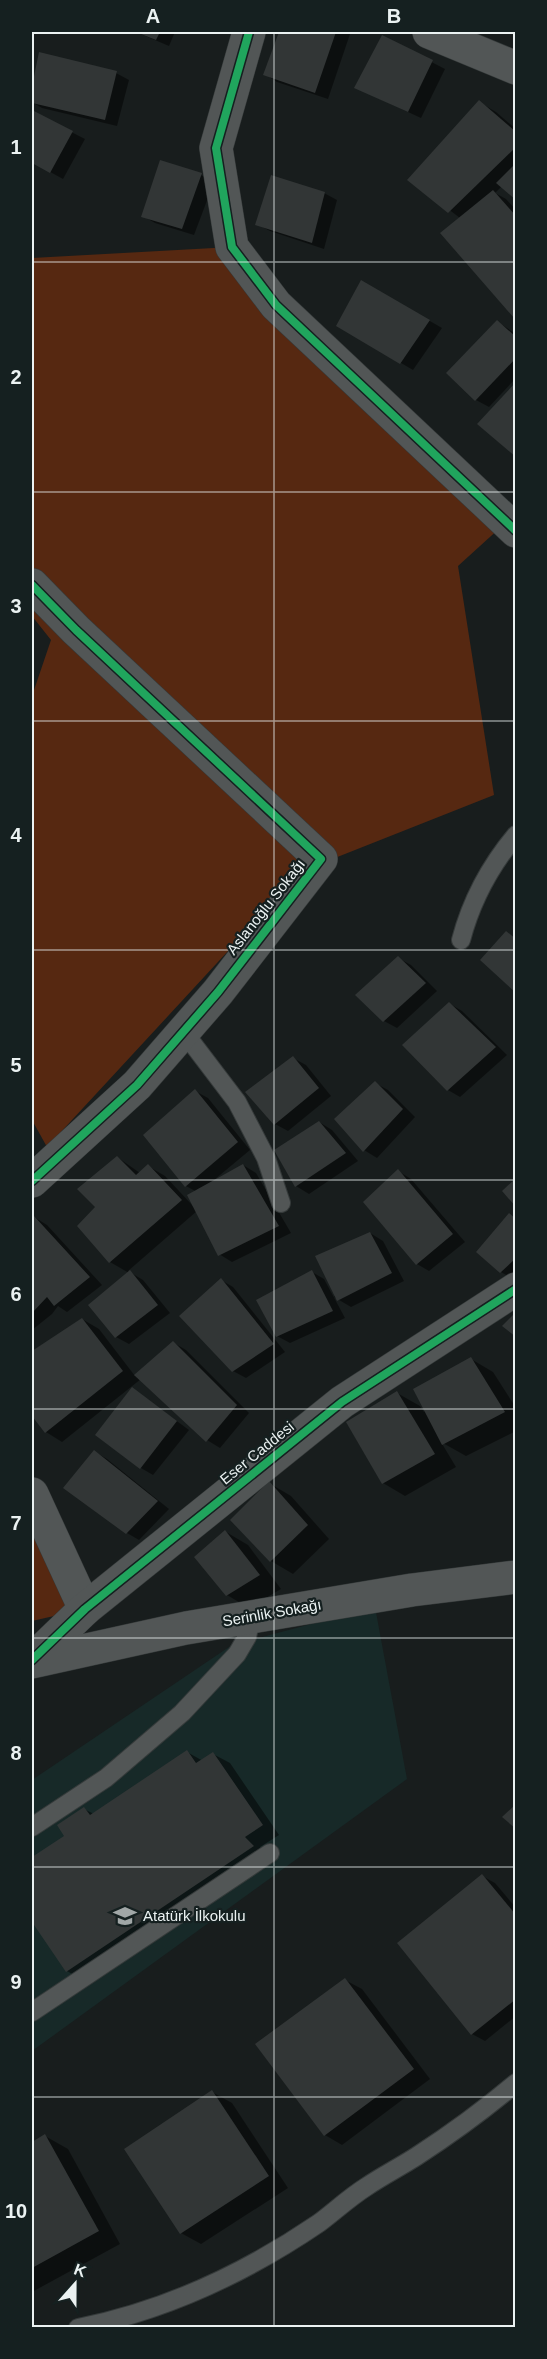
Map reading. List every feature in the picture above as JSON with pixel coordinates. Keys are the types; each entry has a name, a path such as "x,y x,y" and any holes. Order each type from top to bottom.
{"street":[{"path":"249,32 216,148 232,247 276,305 516,531"},
{"path":"429,32 473,41 516,68"},
{"name":"Aslanoğlu Sokağı","path":"32,585 85,639 321,859 218,992 137,1085 32,1181"},
{"name":"Eser Caddesi","path":"32,1661 85,1609 342,1402 516,1289"},
{"path":"32,1494 85,1609"},
{"name":"Serinlik Sokağı","path":"32,1661 186,1628 412,1590 516,1576"}],"lane":[{"path":"461,940 468,915 483,883 499,855 516,836"},
{"path":"183,1031 237,1102 266,1158 281,1203"},
{"path":"32,1827 106,1778 182,1713 237,1654 247,1637 251,1617"},
{"path":"32,2012 270,1853"},
{"path":"78,2328 129,2315 175,2299 220,2280 271,2253 320,2222 365,2187 417,2156 516,2083"}],"shaded area":[{"path":"232,247 512,517 458,566 494,795 302,871 47,1147 32,1120 32,696 51,640 32,616 32,258"},
{"path":"32,1495 85,1609 32,1621"},
{"name":"Atatürk İlkokulu","path":"375,1607 407,1779 32,2051 32,1780 232,1645"}],"building":[{"path":"136,32 160,32 156,40"},
{"path":"279,32 336,32 315,93 263,75"},
{"path":"382,35 433,60 408,112 354,88"},
{"path":"39,52 117,71 105,120 32,103 32,86"},
{"path":"479,100 516,132 516,147 448,213 407,180"},
{"path":"34,111 73,131 50,173 32,163 32,115"},
{"path":"160,160 202,173 182,229 141,217"},
{"path":"516,163 516,200 496,183"},
{"path":"271,175 325,192 312,243 255,225"},
{"path":"493,190 516,216 514,318 440,233"},
{"path":"361,280 430,320 400,364 336,326"},
{"path":"497,320 516,337 516,358 475,401 446,373"},
{"path":"516,382 516,457 477,424"},
{"path":"506,931 516,939 516,993 480,960"},
{"path":"398,956 426,983 383,1022 355,995"},
{"path":"449,1002 496,1047 447,1091 402,1045"},
{"path":"293,1056 319,1088 274,1125 245,1092"},
{"path":"375,1081 403,1109 363,1152 334,1119"},
{"path":"195,1089 238,1142 185,1187 143,1135"},
{"path":"319,1121 346,1153 295,1187 274,1150"},
{"path":"117,1156 136,1175 148,1164 182,1200 109,1263 77,1226 95,1207 77,1189"},
{"path":"243,1164 279,1226 218,1256 187,1195"},
{"path":"398,1169 453,1234 416,1265 363,1202"},
{"path":"516,1178 516,1207 502,1191"},
{"path":"509,1213 516,1219 516,1258 500,1273 476,1252"},
{"path":"34,1216 90,1277 54,1306 47,1297 32,1313 32,1218"},
{"path":"370,1232 392,1273 337,1301 315,1256"},
{"path":"130,1270 158,1305 115,1338 88,1305"},
{"path":"312,1270 333,1311 276,1337 256,1300"},
{"path":"221,1278 274,1344 232,1372 179,1316"},
{"path":"516,1312 516,1337 502,1326"},
{"path":"82,1318 123,1371 45,1433 32,1416 32,1351"},
{"path":"173,1341 237,1405 206,1442 134,1375"},
{"path":"471,1357 505,1412 442,1445 413,1389"},
{"path":"132,1387 177,1421 140,1469 95,1435"},
{"path":"397,1391 435,1454 382,1484 346,1422"},
{"path":"94,1450 158,1501 126,1534 63,1488"},
{"path":"269,1481 308,1525 270,1562 230,1520"},
{"path":"225,1530 260,1575 226,1596 194,1557"},
{"path":"187,1750 196,1763 213,1752 263,1825 245,1837 254,1846 66,1972 32,1922 32,1857 64,1836 57,1825 84,1807 90,1815"},
{"path":"516,1804 516,1829 502,1817"},
{"path":"482,1874 516,1915 516,1999 471,2035 397,1943"},
{"path":"345,1978 414,2069 324,2136 255,2044"},
{"path":"212,2090 269,2176 180,2234 124,2149"},
{"path":"45,2134 99,2231 32,2268 32,2142"}],"cycle path":[{"path":"249,32 216,148 232,247 276,305 516,531"},
{"path":"32,585 76,630 321,859 218,992 137,1085 32,1181"},
{"path":"32,1660 85,1609 342,1402 516,1289"}],"place":[{"name":"Atatürk İlkokulu","path":"125,1916"}]}
